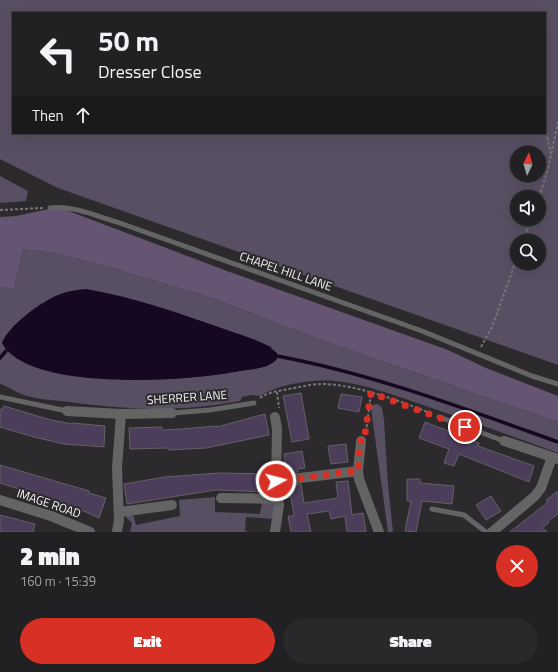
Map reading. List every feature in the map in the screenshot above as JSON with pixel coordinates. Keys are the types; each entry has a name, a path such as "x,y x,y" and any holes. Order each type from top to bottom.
{"street":[{"name":"SHERRER LANE","path":"67,411 121,414 172,413"},
{"path":"117,532 120,512 118,468 121,414"},
{"path":"275,417 277,429 276,481 278,499 278,518 275,532"},
{"path":"360,441 358,471 365,496 379,532"},
{"path":"492,532 536,496 555,458 504,441"},
{"path":"276,481 358,471"},
{"path":"221,498 278,499"},
{"name":"IMAGE ROAD","path":"0,500 50,516 90,532"},
{"path":"120,512 172,505"}],"lane":[{"name":"CHAPEL HILL LANE","path":"50,208 58,207 80,211 117,222 368,311 558,384"},
{"name":"SHERRER LANE","path":"0,397 67,411"},
{"name":"SHERRER LANE","path":"172,413 210,410 254,403"},
{"path":"439,417 504,441"},
{"path":"432,509 464,515 486,532"}],"path":[{"path":"541,190 552,155 558,122"},
{"path":"546,131 552,155"},
{"path":"0,210 50,208"},
{"path":"477,353 492,328 513,270"},
{"path":"254,403 267,394 314,384 332,384 371,393 439,417"},
{"path":"360,441 364,441 371,393"}],"shaded area":[{"path":"0,0 558,0 558,365 58,188 0,159"},
{"path":"0,176 28,191 26,201 0,203"},
{"path":"58,207 227,271 448,350 486,368 558,396 558,422 324,341 212,298 106,266 55,253 23,249 14,289 0,287 0,217 16,216"},
{"path":"23,249 55,253 106,266 212,298 324,341 558,422 558,453 392,394 358,385 335,381 296,383 277,388 261,396 251,395 242,397 240,401 197,407 154,409 112,407 27,396 0,384 0,287 14,289","holes":["86,289 203,322 272,347 255,368 207,376 159,380 135,380 110,379 61,373 59,295"]},
{"path":"86,289 104,292 157,306 247,337 272,349 277,353 277,359 269,365 260,368 217,375 150,380 112,380 76,376 43,370 18,359 2,343 11,329 18,322 43,303 61,294"},
{"path":"378,404 382,408 384,420 388,485 393,532 388,532 371,408 373,405"},
{"path":"215,497 215,512 260,514 262,503 274,503 274,519 246,517 245,531 251,532 130,532 132,523 125,516 133,514 136,525 180,516 179,500"}],"building":[{"path":"301,393 309,439 292,442 283,396"},
{"path":"341,394 362,397 359,412 338,408"},
{"path":"4,406 51,420 73,424 105,426 104,447 64,444 0,427 0,409 2,410"},
{"path":"265,414 269,435 206,448 169,450 168,448 130,449 129,428 162,427 162,430 217,427"},
{"path":"425,422 479,443 478,446 534,466 529,482 459,454 454,466 444,463 449,449 419,438"},
{"path":"346,444 348,462 331,464 328,446"},
{"path":"302,451 305,468 298,469 298,472 287,473 284,454"},
{"path":"0,465 89,491 89,493 106,498 99,518 75,507 0,483"},
{"path":"219,473 268,474 268,492 216,490 127,504 124,484 165,477"},
{"path":"407,479 420,479 420,483 454,486 452,504 422,501 416,532 405,531 411,501 407,501"},
{"path":"348,481 352,515 363,513 366,532 347,532 345,516 331,519 329,511 307,514 311,532 291,532 288,516 294,516 289,486 301,484 304,503 338,498 336,482"},
{"path":"558,491 558,514 548,521 549,522 543,528 547,532 510,532 548,502 546,500"},
{"path":"491,496 501,511 486,520 476,505"},
{"path":"0,515 35,524 33,532 0,532"}],"waterway":[{"path":"0,358 6,351"},
{"path":"277,356 348,372 384,382 558,442"}],"route":[{"path":"276,481 358,471 360,441 364,441 371,393 421,409 465,427"}]}
